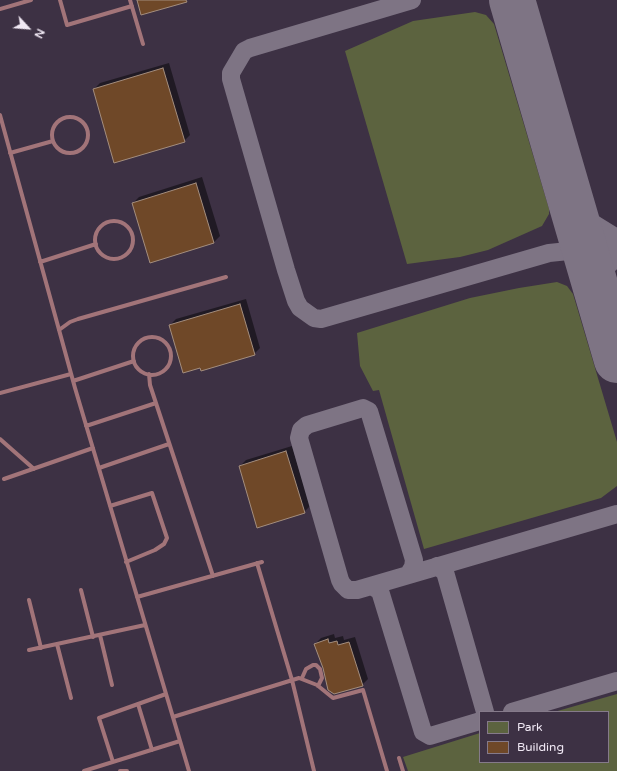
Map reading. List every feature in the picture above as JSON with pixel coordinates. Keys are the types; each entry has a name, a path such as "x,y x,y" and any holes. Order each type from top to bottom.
{"lane":[{"path":"0,9 31,0"},
{"path":"60,0 68,25 132,6"},
{"path":"130,0 143,44"},
{"path":"0,115 98,468 190,771"},
{"path":"65,118 76,118 81,121 87,131 86,143 78,151 66,153 56,146 53,141 53,130 56,124 65,118"},
{"path":"10,153 53,141"},
{"path":"116,221 127,226 132,237 130,249 120,258 114,259 102,255 96,244 95,238 100,228 110,222 116,221"},
{"path":"40,262 96,244"},
{"path":"59,330 70,322 78,319 226,277"},
{"path":"155,338 166,343 171,353 169,366 159,374 149,374 141,371 134,361 135,349 143,340 155,338"},
{"path":"73,381 134,361"},
{"path":"0,393 71,374"},
{"path":"149,374 150,385 213,576"},
{"path":"86,426 156,403"},
{"path":"0,439 34,469"},
{"path":"98,468 169,444"},
{"path":"4,479 93,448"},
{"path":"110,506 152,493 167,538 164,544 156,550 126,562"},
{"path":"137,597 262,562"},
{"path":"257,563 292,680 314,771"},
{"path":"81,590 93,637"},
{"path":"29,600 41,648"},
{"path":"29,650 145,625"},
{"path":"100,635 112,685"},
{"path":"57,644 71,698"},
{"path":"302,678 306,669 316,665 320,669 322,678 318,686"},
{"path":"173,717 302,678 318,686 333,698 363,690 388,771"},
{"path":"112,762 99,718 166,694"},
{"path":"138,704 152,750"},
{"path":"84,771 180,741"},
{"path":"399,758 403,771"},
{"path":"120,771 127,771"}],"green space":[{"path":"475,12 486,15 494,24 549,209 549,214 542,226 488,250 460,257 407,264 345,51 413,21"},
{"path":"557,282 567,286 573,294 617,442 617,486 601,498 424,549 379,390 373,391 360,366 357,333 470,298"},
{"path":"617,694 617,771 408,771 403,757 479,733 479,763 609,763 609,711 558,711"}],"building":[{"path":"137,0 186,0 187,2 141,15"},
{"path":"163,68 185,142 114,163 93,89"},
{"path":"196,183 214,243 150,263 132,203"},
{"path":"240,304 255,355 201,371 200,368 183,373 169,325"},
{"path":"286,451 305,513 257,528 239,466"},
{"path":"328,639 329,643 337,641 338,645 349,642 363,686 334,694 328,690 323,668 314,644"}],"taxiway":[{"path":"412,0 250,48 244,51 231,73 231,79 286,270 296,301 300,308 314,318 321,319 549,253 598,248 617,249"},
{"path":"571,204 586,219 617,238"},
{"path":"596,287 604,269 617,257"},
{"path":"408,575 413,567 414,560 369,411 363,408 307,425 301,430 299,438 340,580 348,590 357,590 617,514"},
{"path":"437,566 445,572 485,711"},
{"path":"372,586 380,591 423,732 430,736 479,721"},
{"path":"515,711 617,681"}],"runway":[{"path":"512,0 617,360"}]}
